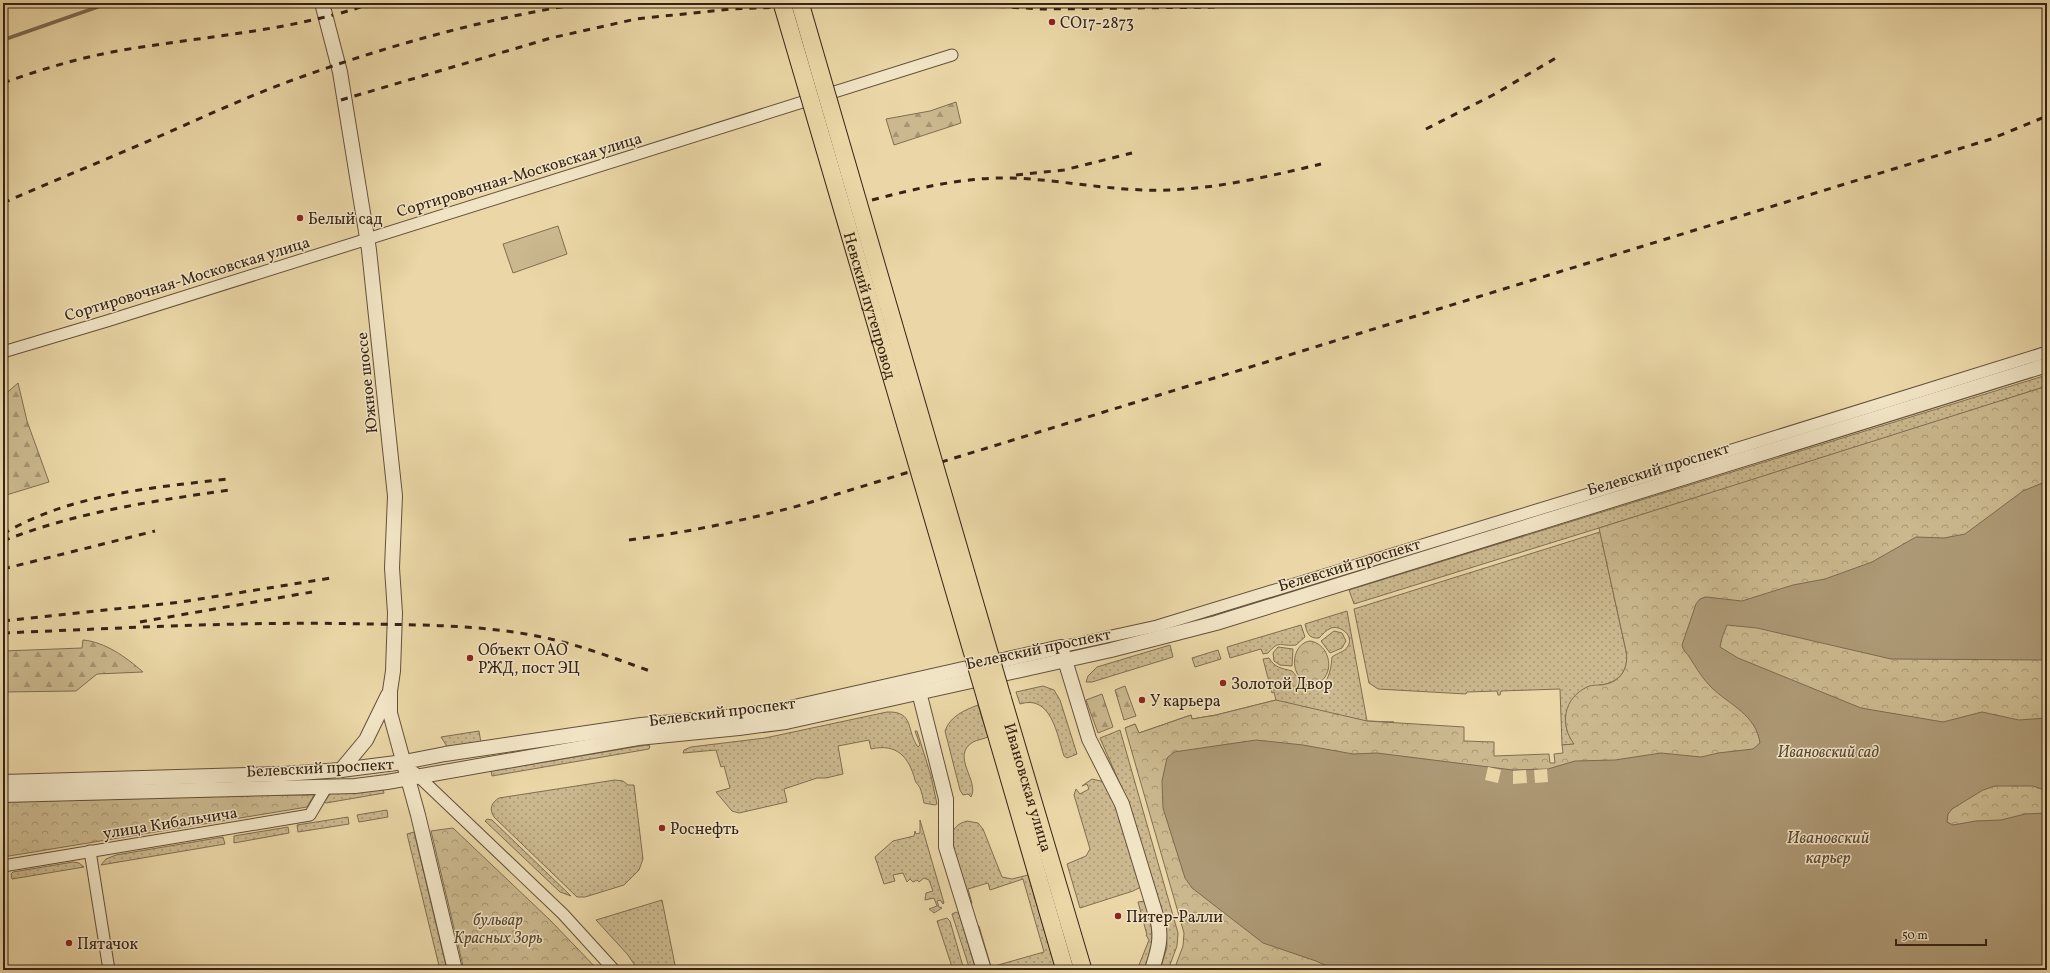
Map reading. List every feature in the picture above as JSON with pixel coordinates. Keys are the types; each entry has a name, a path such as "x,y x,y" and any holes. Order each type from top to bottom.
{"main road":[{"name":"Невский путепровод","path":"782,3 967,605"},
{"name":"Невский путепровод","path":"800,3 967,605"},
{"name":"Ивановская улица","path":"967,605 994,700 1065,970"},
{"name":"Ивановская улица","path":"994,700 1083,970"}],"street":[{"name":"Южное шоссе","path":"322,3 340,72 367,238 395,496 392,568 395,613 390,713 404,762"},
{"name":"Сортировочная-Московская улица","path":"3,352 107,321 952,55"},
{"name":"Белевский проспект","path":"3,795 355,786 413,778 638,738 786,722 918,686 1062,653 1157,626 2047,352"},
{"name":"Белевский проспект","path":"1062,653 1111,650 1216,623 2047,365"},
{"path":"1062,653 1089,740 1122,804 1158,922 1160,938 1159,946 1152,970"},
{"path":"918,686 946,799 946,847 984,970"},
{"name":"Белевский проспект","path":"3,782 284,774 340,770 404,762 445,754 641,725 737,716 781,710 918,686"},
{"path":"340,770 366,740 390,691"},
{"path":"404,762 413,778 455,970"},
{"path":"413,778 563,914 614,970"},
{"name":"улица Кибальчича","path":"3,866 310,815 327,786"},
{"path":"90,851 109,970"}],"green space":[{"path":"956,102 961,123 894,145 886,119 930,111"},
{"path":"558,226 567,254 513,273 503,244"},
{"path":"2047,375 2047,386 1770,475 1354,604 1349,590"},
{"path":"18,383 27,421 49,482 3,496 3,396"},
{"name":"Ивановский карьер","path":"2047,386 2047,970 1174,970 1183,946 1184,933 1125,728 1135,724 1139,733 1191,715 1192,719 1216,715 1276,700 1367,721 1464,727 1464,741 1494,742 1494,756 1549,754 1550,763 1555,763 1554,754 1563,753 1562,745 1574,744 1566,728 1565,720 1566,712 1573,698 1587,687 1604,685 1616,680 1623,672 1627,657 1599,528"},
{"path":"1600,532 1627,661 1624,670 1618,678 1609,683 1598,685 1585,695 1565,715 1567,731 1575,744 1562,745 1560,689 1501,691 1500,695 1498,695 1497,691 1467,692 1466,694 1378,689 1369,683 1354,609"},
{"path":"1347,611 1367,721 1394,722 1160,744 1125,728 1135,724 1139,733 1191,715 1192,719 1216,715 1276,700 1274,692 1272,693 1263,659 1269,658 1276,666 1292,671 1307,685 1314,687 1320,686 1328,677 1332,657 1347,648 1349,639 1346,632 1339,628 1331,628 1327,630 1319,638 1312,637 1307,632 1305,624"},
{"path":"1301,625 1305,637 1296,645 1280,644 1275,646 1268,653 1263,654 1261,649 1230,658 1227,647"},
{"path":"1334,631 1342,633 1346,641 1342,648 1330,653 1321,641"},
{"path":"83,640 91,641 115,651 143,672 97,674 76,691 3,692 3,651 82,648"},
{"path":"1310,641 1316,643 1324,650 1327,655 1329,666 1325,677 1314,683 1306,682 1302,679 1295,668 1295,658 1298,649 1305,642"},
{"path":"1170,645 1173,657 1092,682 1086,682 1088,676 1097,667"},
{"path":"1278,647 1293,649 1292,666 1280,665 1274,661 1273,653"},
{"path":"1218,650 1221,659 1195,667 1192,658"},
{"path":"1043,686 1054,690 1060,700 1077,754 1067,758 1064,756 1055,727 1046,710 1031,702 1020,704 1016,692"},
{"path":"1125,686 1136,716 1124,720 1115,690"},
{"path":"1102,694 1113,727 1098,733 1086,700"},
{"path":"978,705 988,737 973,742 964,754 972,784 973,791 971,797 968,794 963,795 960,790 945,731 950,721 963,711"},
{"path":"887,712 896,713 906,718 914,741 918,747 920,745 915,731 917,731 931,776 937,804 924,803 920,788 915,781 909,765 900,754 895,750 888,748 871,749 869,740 838,746 843,774 826,778 817,778 784,789 787,802 739,813 732,811 716,792 730,788 724,766 721,767 716,750 683,753 684,750 691,747 765,738"},
{"path":"1120,730 1178,933 1177,946 1168,970 1160,970 1167,947 1166,924 1130,807 1100,738"},
{"path":"479,731 481,743 448,748 441,737"},
{"path":"646,745 650,746 649,749 492,776 491,771"},
{"path":"1092,779 1105,782 1117,807 1141,887 1080,908 1067,864 1086,856 1090,849 1074,795 1076,789 1080,794 1089,789 1087,784 1082,786"},
{"path":"615,780 623,781 628,785 634,785 643,859 639,870 624,885 585,897 577,897 494,817 491,809 494,802 499,798"},
{"path":"383,789 384,793 326,803 324,802 331,793"},
{"path":"314,795 307,807 3,857 3,802"},
{"path":"387,810 388,817 359,822 357,815"},
{"path":"348,817 349,824 298,832 297,825"},
{"path":"487,819 492,820 571,896 560,892 485,821"},
{"path":"920,820 944,903 943,904 940,900 937,901 939,907 942,908 934,913 929,909 937,906 934,898 925,900 926,893 933,891 929,880 924,878 919,882 917,880 913,882 910,879 907,882 903,873 893,875 895,881 884,884 875,857 893,841 914,836 915,831 916,834 920,833"},
{"path":"967,821 978,823 983,829 1002,877 1012,879 1028,875 1056,970 990,970 976,925 979,926 991,967 1044,952 1023,879 990,890 988,883 968,889 972,903 970,904 954,850 955,848 953,848 952,839 955,828"},
{"path":"288,827 289,833 234,843 234,836"},
{"name":"бульвар Красных Зорь","path":"453,828 550,920 598,970 464,970 431,831"},
{"path":"414,832 447,970 440,970 407,834"},
{"path":"223,837 225,844 101,865 106,859 116,855"},
{"path":"73,862 79,863 84,867 12,879 11,874 13,872"},
{"path":"662,900 676,970 638,970 628,955 596,920"},
{"path":"1145,901 1152,929 1152,943 1145,970 1137,970 1140,969 1139,965 1149,940 1146,935 1138,902"},
{"path":"956,912 959,914 976,970 970,970 952,914"},
{"path":"947,918 950,921 964,970 953,970 937,921"},
{"path":"1136,966 1137,970 1125,970"}],"water":[{"name":"Ивановский карьер","path":"2047,481 2047,660 1891,659 1757,628 1727,625 1720,647 1738,658 1861,708 1943,722 1982,712 2019,720 2047,718 2047,791 2033,786 1995,786 1983,790 1952,809 1948,814 1947,822 1953,825 1976,821 2001,820 2025,814 2047,813 2047,970 1336,970 1316,961 1263,943 1192,888 1185,878 1163,808 1162,781 1167,758 1174,752 1256,740 1303,745 1353,754 1377,753 1513,770 1548,769 1575,761 1615,760 1661,753 1701,757 1718,753 1753,749 1760,743 1758,733 1753,725 1741,711 1708,684 1682,645 1696,604 1700,599 1706,597 1742,601 1793,585 1825,579 1872,562 1916,537 1944,538 1965,534 2023,491"}],"pier":[{"path":"1488,767 1501,770 1498,783 1485,780"},
{"path":"1547,769 1548,782 1535,783 1534,770"},
{"path":"1526,770 1527,783 1513,784 1513,771"}],"waterway":[{"path":"3,40 109,3"}],"railway":[{"path":"341,13 374,3"},
{"path":"3,203 250,97 338,64 372,53 479,24 586,3"},
{"path":"341,100 551,38 636,19 731,9 835,5 962,3"},
{"path":"956,4 1041,9 1222,7"},
{"path":"3,83 92,56 255,31 333,15"},
{"path":"1426,129 1493,95 1561,55"},
{"path":"629,540 718,525 805,504 1991,139 2047,116"},
{"path":"1016,175 1064,170 1132,153"},
{"path":"872,200 941,184 994,178 1032,179 1110,188 1149,190 1188,189 1245,181 1321,164"},
{"path":"3,534 29,521 83,501 140,490 227,479"},
{"path":"3,541 58,522 87,515 144,503 230,490"},
{"path":"3,569 155,531"},
{"path":"3,621 181,602 331,578"},
{"path":"140,622 312,592"},
{"path":"3,633 277,623 450,626 491,629 546,638 591,650 650,671"}],"place":[{"name":"СО17-2873","path":"1052,22"},
{"name":"Белый сад","path":"300,218"},
{"name":"Объект ОАО РЖД, пост ЭЦ","path":"470,658"},
{"name":"Золотой Двор","path":"1223,683"},
{"name":"У карьера","path":"1142,700"},
{"name":"Роснефть","path":"662,828"},
{"name":"Питер-Ралли","path":"1118,916"},
{"name":"Пятачок","path":"69,943"}],"park label":[{"name":"Ивановский сад","path":"1828,751"}]}
